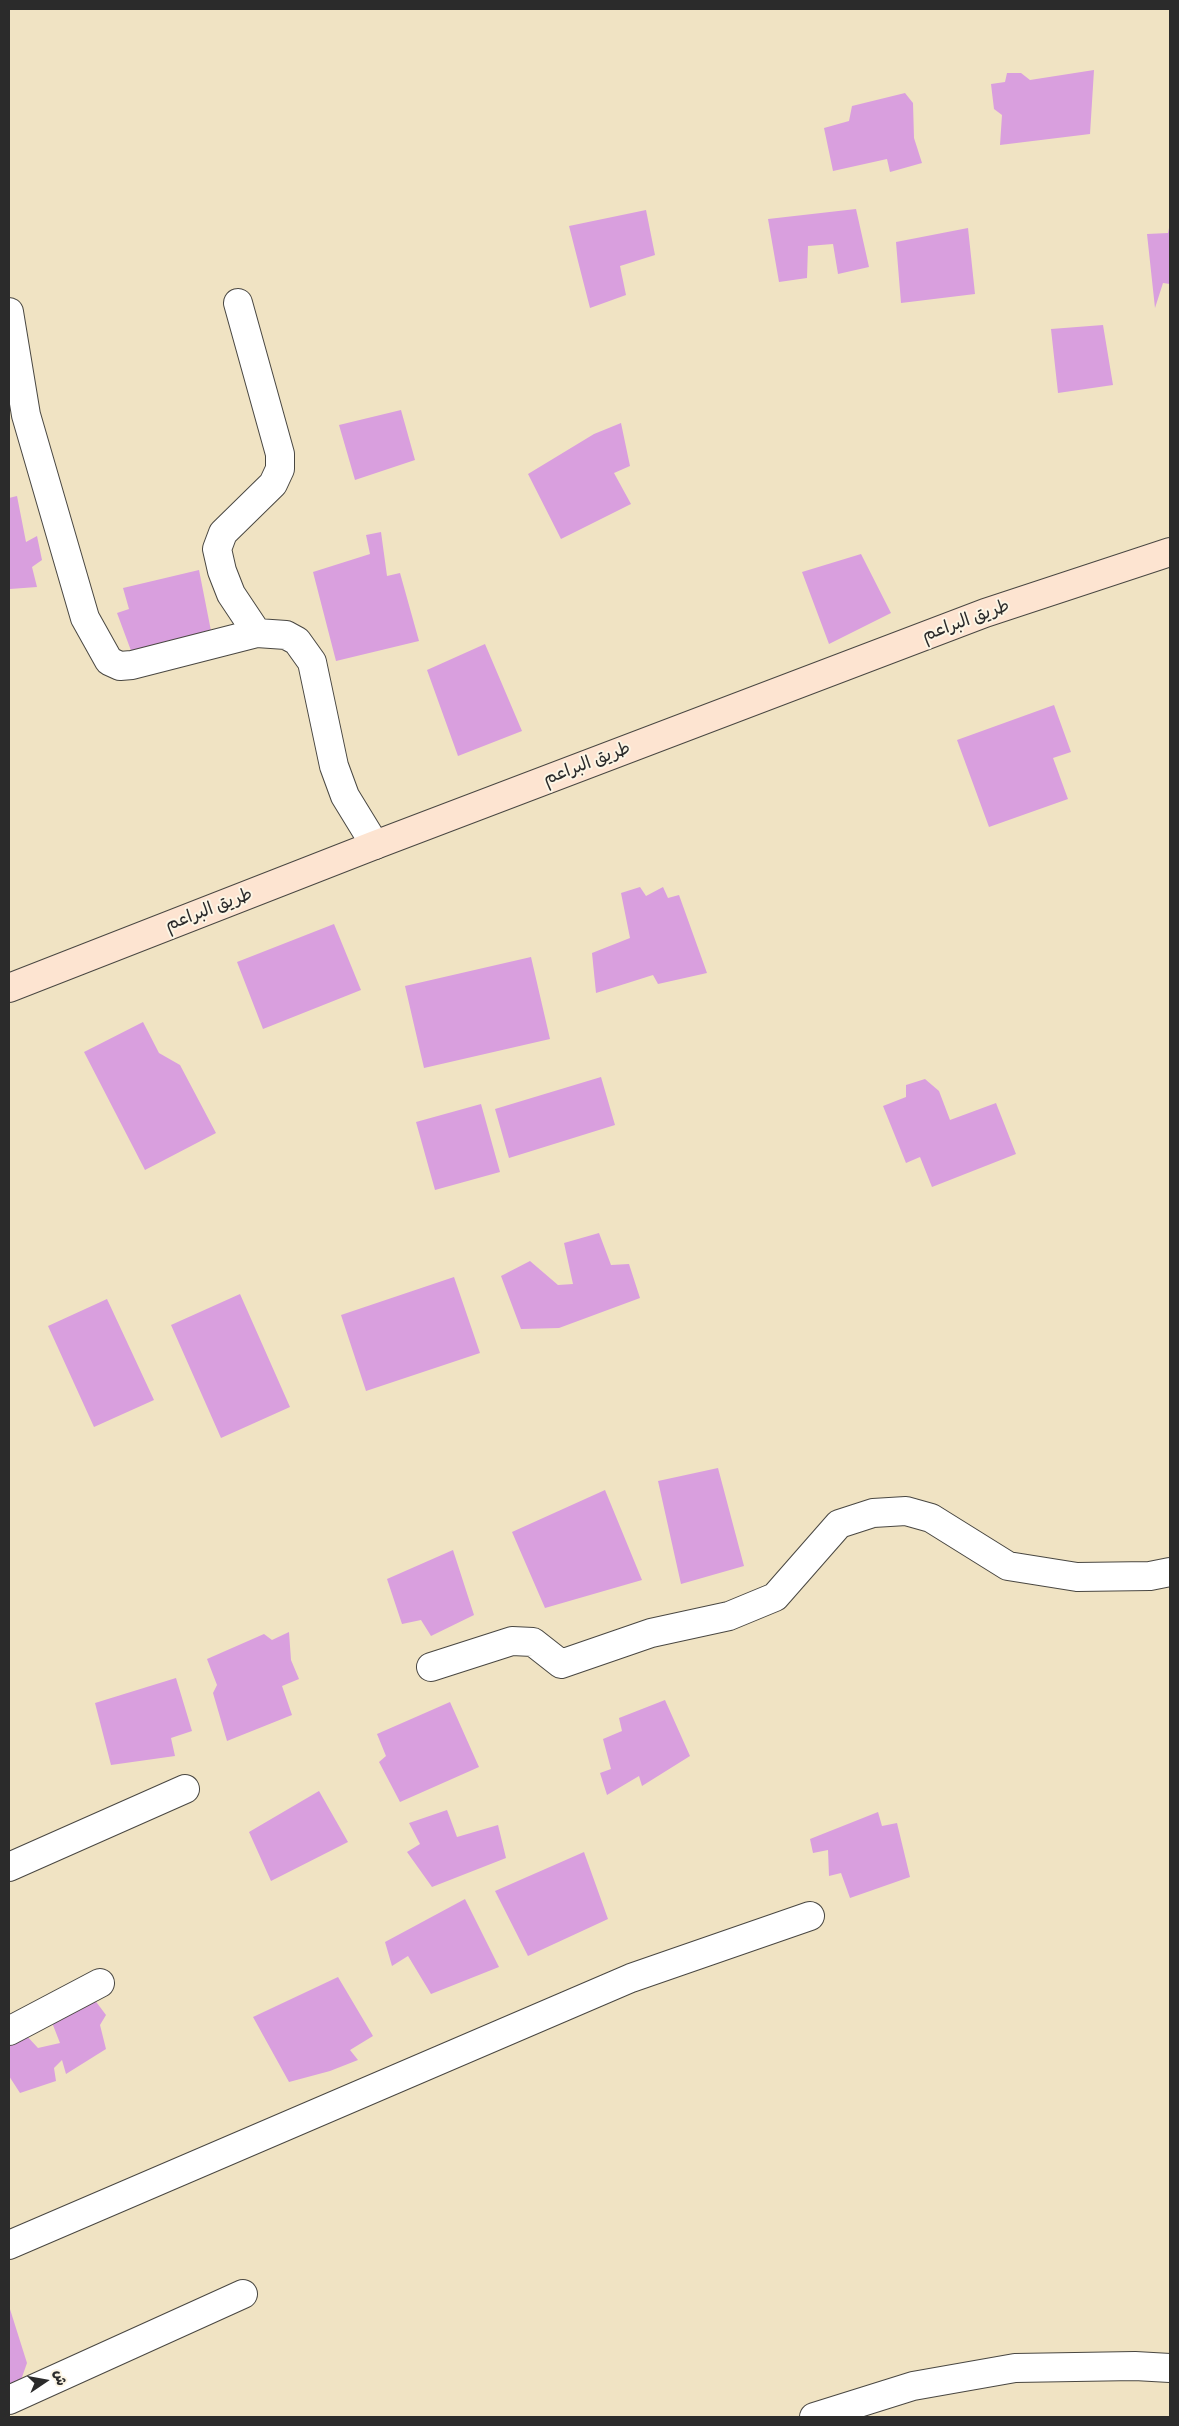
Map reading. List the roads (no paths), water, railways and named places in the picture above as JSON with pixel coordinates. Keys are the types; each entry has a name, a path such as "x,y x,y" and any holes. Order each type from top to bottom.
{"street":[{"path":"238,304 280,454 280,469 273,484 223,533 217,549 222,571 231,594 257,633"},
{"path":"9,312 26,415 84,618 109,662 120,666 132,665 257,633 286,635 297,641 312,662 334,766 345,796 375,845"},
{"name":"طريق البراعم","path":"9,988 375,845 985,613 1170,552"},
{"path":"432,1667 512,1642 533,1642 561,1664 651,1634 729,1616 775,1598 839,1524 872,1513 906,1511 931,1518 1008,1566 1077,1577 1150,1576 1170,1572"},
{"path":"9,1867 185,1790"},
{"path":"9,2245 631,1978 810,1916"},
{"path":"9,2032 100,1983"},
{"path":"9,2400 243,2294"},
{"path":"814,2417 913,2386 1015,2368 1135,2366 1170,2368"}]}
